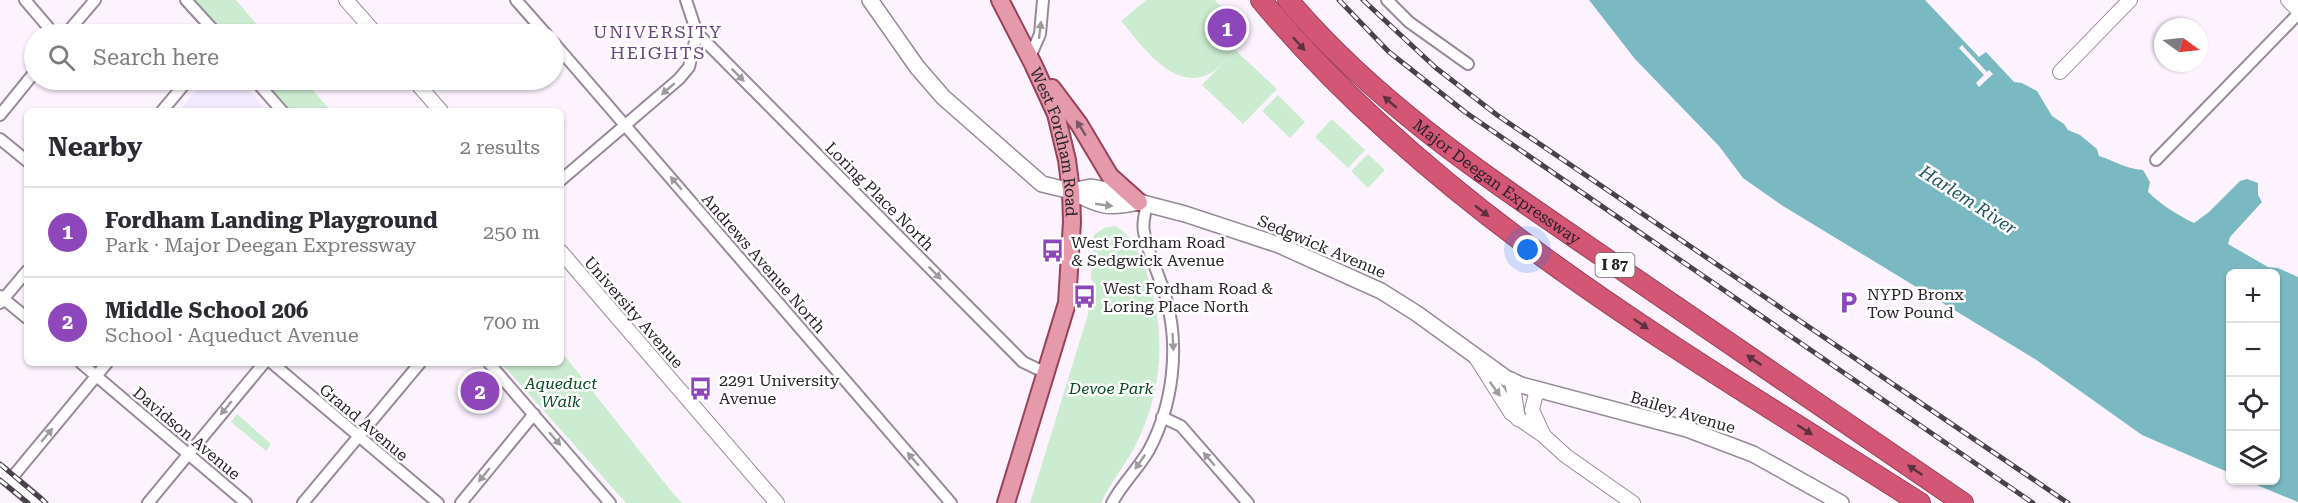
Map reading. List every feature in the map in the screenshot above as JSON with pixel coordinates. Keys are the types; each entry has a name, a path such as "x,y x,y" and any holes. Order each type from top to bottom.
{"highway":[{"name":"Major Deegan Expressway","path":"1261,0 1307,53 1359,106 1500,225 1652,332 1920,503"},
{"name":"Major Deegan Expressway","path":"1288,0 1323,39 1370,84 1455,154 1964,503"}],"main road":[{"name":"Sedgwick Avenue","path":"870,0 917,67 943,97 1037,181 1047,186 1071,191 1092,203 1118,207 1143,203 1185,214 1279,245 1381,291 1509,379"},
{"name":"West Fordham Road","path":"1000,0 1053,104 1059,124 1071,191 1072,222 1068,295 1006,503"},
{"path":"1031,60 1079,124 1110,176 1143,203"},
{"name":"Bailey Avenue","path":"1509,379 1537,389 1687,429 1753,454 1841,503"},
{"path":"5,476 37,503"}],"street":[{"path":"25,0 45,24"},
{"path":"75,24 96,0"},
{"path":"186,0 208,24"},
{"path":"346,0 367,24"},
{"path":"516,0 537,24"},
{"path":"564,177 689,68 697,33 686,0"},
{"path":"1031,60 1040,34 1043,0"},
{"path":"1387,0 1409,22 1468,64"},
{"path":"2060,72 2130,0"},
{"path":"2156,160 2298,12 2288,0"},
{"name":"Loring Place North","path":"697,33 1023,362 1046,373"},
{"name":"Andrews Avenue North","path":"564,54 951,503"},
{"path":"0,115 24,85"},
{"path":"165,108 180,90"},
{"path":"264,90 279,108"},
{"path":"423,90 438,108"},
{"path":"0,139 24,159"},
{"path":"1112,503 1120,488 1149,449 1162,417 1171,378 1175,344 1166,298 1144,232 1143,203"},
{"name":"University Avenue","path":"564,255 777,503"},
{"path":"24,273 1,299 24,316"},
{"name":"Sedgwick Avenue","path":"1475,356 1511,413 1544,436 1566,456 1633,503"},
{"name":"Davidson Avenue","path":"85,366 246,503"},
{"path":"5,476 104,366"},
{"path":"148,503 262,366"},
{"name":"Grand Avenue","path":"276,366 438,503"},
{"path":"303,503 418,366"},
{"path":"492,366 610,503"},
{"path":"1509,379 1518,419"},
{"name":"Sedgwick Avenue","path":"1537,389 1532,410 1544,436"},
{"path":"461,503 534,414"},
{"path":"1162,417 1181,426 1248,503"}],"shaded area":[{"path":"197,90 249,90 264,108 182,108"}],"green space":[{"path":"194,0 236,0 256,24 215,24"},
{"path":"1146,0 1215,0 1247,36 1211,73 1197,78 1184,77 1160,63 1121,21"},
{"path":"1235,50 1277,89 1243,124 1202,85"},
{"path":"272,90 313,90 328,108 287,108"},
{"path":"1278,95 1305,122 1290,138 1262,111"},
{"path":"1332,119 1365,150 1348,168 1315,137"},
{"path":"1368,154 1385,170 1368,188 1351,171"},
{"name":"Devoe Park","path":"1115,226 1126,234 1139,253 1153,296 1159,340 1159,362 1151,406 1134,448 1101,503 1030,503 1088,314 1094,282 1091,280 1094,235 1104,228"},
{"name":"Aqueduct Walk","path":"564,355 682,503 626,503 504,366 564,366"},
{"path":"237,414 271,444 266,451 231,422"}],"water":[{"name":"Harlem River","path":"1589,0 1925,0 1979,57 1986,52 2014,82 2022,83 2037,91 2052,116 2064,124 2068,130 2080,135 2097,149 2099,156 2143,170 2150,182 2148,192 2182,217 2194,223 2209,212 2240,181 2247,179 2258,183 2258,195 2262,202 2230,237 2228,244 2268,267 2278,268 2298,277 2298,502 2257,485 2280,485 2280,269 2226,269 2226,471 2142,435 2035,359 1783,206 1743,178 1719,146 1635,59"}],"pier":[{"path":"1962,45 1987,72 1989,70 1993,74 1979,87 1976,83 1984,75 1959,48"}],"railway":[{"path":"1339,0 1389,52 1465,112 2033,503"},
{"path":"1363,0 1436,68 1497,115 2068,503"},
{"path":"0,464 46,503"},
{"path":"0,480 28,503"}],"place":[{"name":"Fordham Landing Playground","path":"1227,28"},
{"name":"West Fordham Road & Sedgwick Avenue","path":"1053,251"},
{"name":"West Fordham Road & Loring Place North","path":"1085,297"},
{"name":"NYPD Bronx Tow Pound","path":"1849,303"},
{"name":"2291 University Avenue","path":"701,389"},
{"name":"Middle School 206","path":"480,391"}],"district":[{"name":"UNIVERSITY HEIGHTS","path":"658,42"}]}
